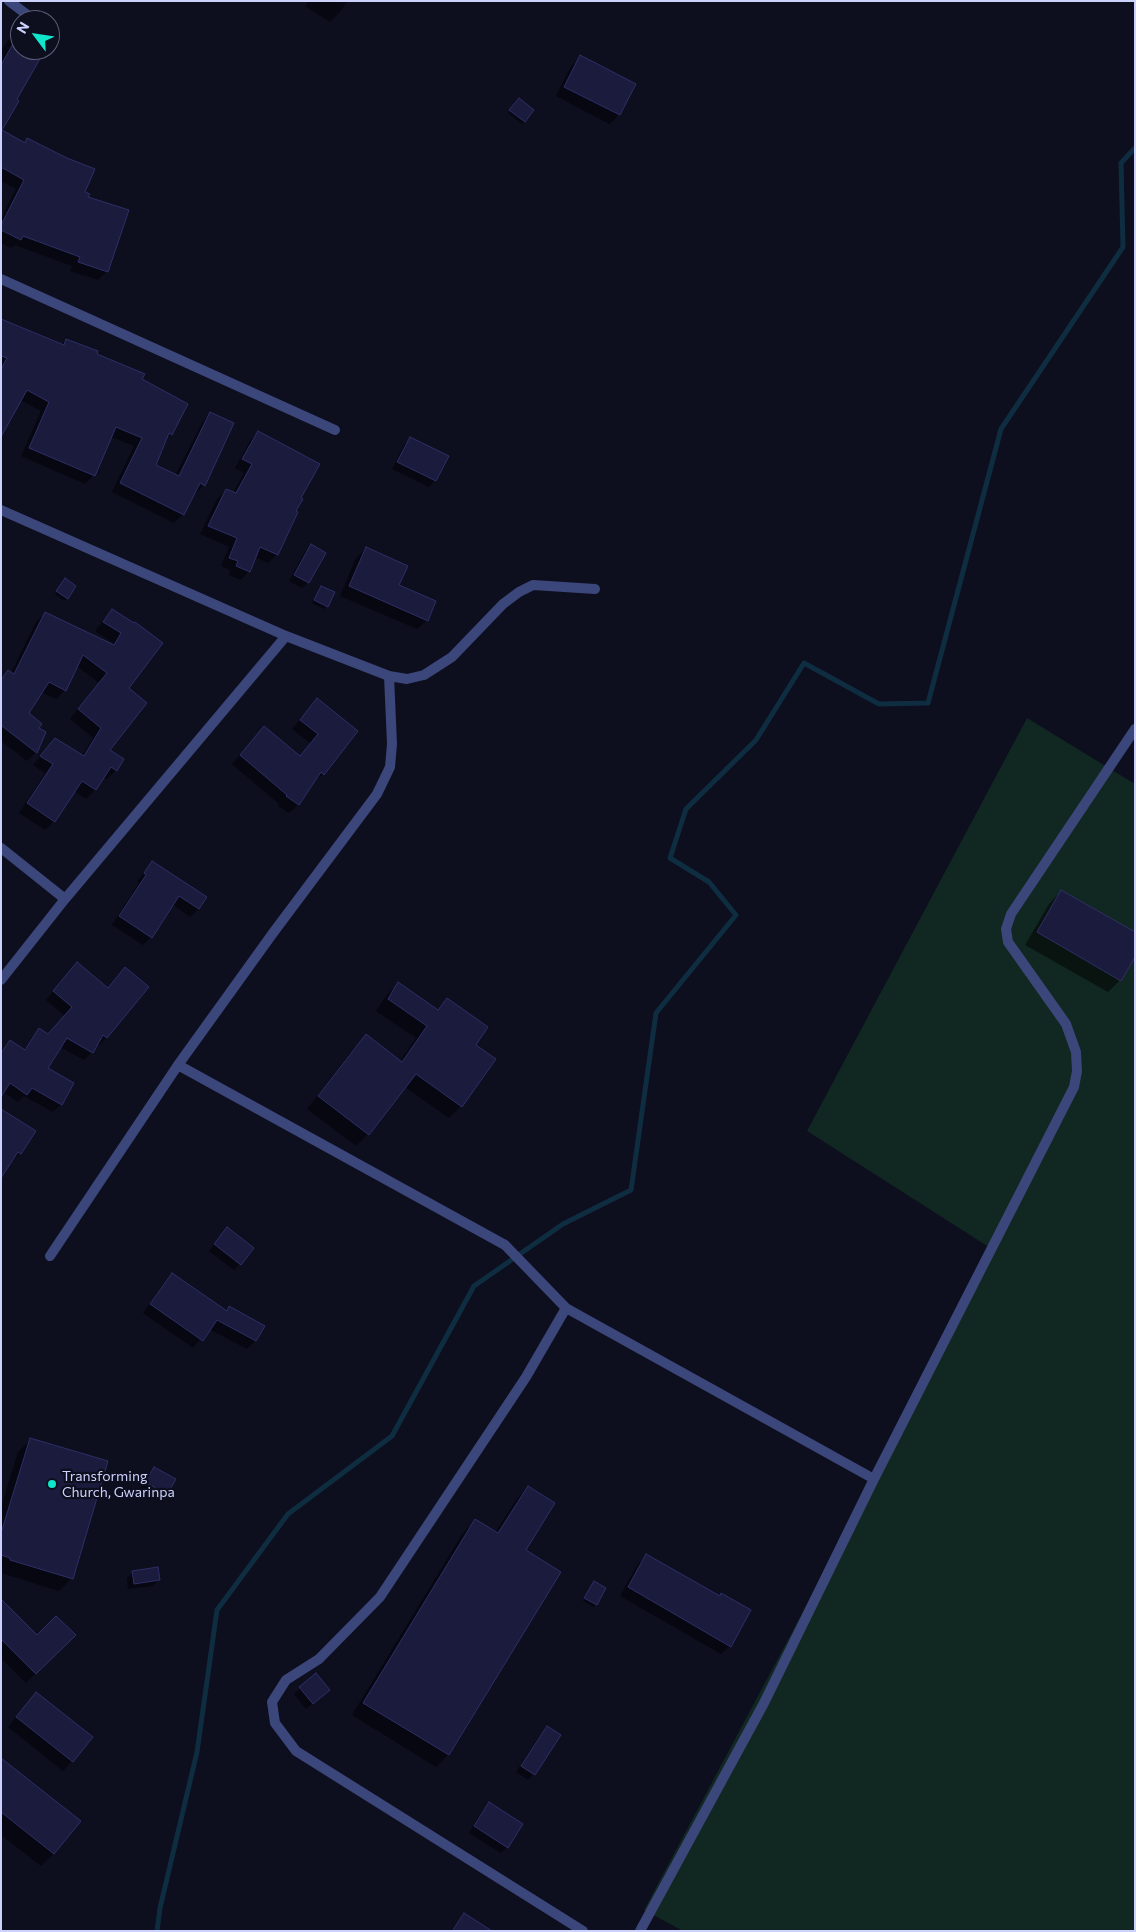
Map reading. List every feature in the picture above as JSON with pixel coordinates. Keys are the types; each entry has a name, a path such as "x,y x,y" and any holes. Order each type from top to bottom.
{"street":[{"path":"9,1 21,10"},
{"path":"1,279 335,430"},
{"path":"1,510 286,636 389,676 407,679 424,675 452,657 503,604 519,592 533,585 595,589"},
{"path":"1,980 64,899 286,636"},
{"path":"50,1256 178,1065 273,933 377,794 390,767 392,744 389,676"},
{"path":"640,1931 764,1703 874,1479 1074,1087 1077,1071 1076,1052 1066,1024 1008,942 1006,929 1015,908 1135,729"},
{"path":"1,848 64,899"},
{"path":"178,1065 504,1245 566,1308 874,1479"},
{"path":"566,1308 526,1377 380,1597 320,1658 286,1680 272,1702 276,1723 296,1751 583,1931"}],"green space":[{"path":"1027,718 1135,784 1135,1931 683,1931 644,1910 995,1251 807,1131"}],"building":[{"path":"10,49 10,60 39,60 2,130 25,143 27,138 67,158 95,169 85,192 90,194 88,197 129,210 108,272 78,262 80,257 23,236 21,240 1,230 1,225 24,180 1,167 1,65"},
{"path":"580,55 636,84 620,115 564,87"},
{"path":"519,98 534,110 525,122 509,110"},
{"path":"1,319 64,345 66,339 98,351 97,354 145,374 142,379 188,404 172,435 169,433 156,465 179,476 210,412 234,423 205,486 200,483 184,515 120,483 142,438 116,427 95,476 29,448 49,402 27,390 1,437 1,369 7,358 1,356"},
{"path":"258,431 320,464 301,498 303,499 296,511 298,512 278,555 260,547 250,572 236,566 238,561 229,558 237,538 208,526 226,489 236,493 252,464 242,459"},
{"path":"410,437 449,456 436,481 397,462"},
{"path":"311,544 326,553 309,583 294,575"},
{"path":"366,547 408,566 399,585 436,601 428,621 349,586"},
{"path":"65,578 76,586 68,599 56,591"},
{"path":"321,586 335,592 328,607 314,600"},
{"path":"112,609 135,622 163,643 129,688 147,703 110,750 124,759 117,771 111,767 96,790 82,781 55,822 27,803 53,764 40,756 55,738 84,756 101,728 78,709 107,673 83,655 66,691 49,682 29,713 42,724 39,728 46,732 37,753 1,725 1,680 8,670 14,674 45,612 114,645 121,633 103,622"},
{"path":"317,698 358,731 324,775 321,772 299,805 286,796 240,755 264,726 300,756 318,734 300,720"},
{"path":"152,861 207,897 199,909 179,896 152,938 119,916 146,875 144,873"},
{"path":"1061,890 1135,932 1135,957 1121,981 1037,932"},
{"path":"77,962 108,988 125,967 149,987 107,1038 103,1035 93,1053 67,1038 48,1068 74,1083 62,1105 32,1088 27,1095 10,1083 1,1097 1,1053 10,1040 25,1050 39,1028 48,1034 72,1007 53,991"},
{"path":"398,982 438,1010 447,998 488,1027 476,1045 496,1059 462,1107 416,1074 369,1135 318,1096 366,1034 402,1062 427,1026 388,999"},
{"path":"1,1109 36,1131 21,1154 18,1152 1,1178"},
{"path":"227,1227 254,1248 241,1265 214,1244"},
{"path":"172,1273 227,1311 229,1306 265,1326 256,1341 217,1320 203,1341 150,1304"},
{"path":"30,1438 108,1461 73,1579 10,1560 10,1558 1,1555 1,1533"},
{"path":"154,1467 176,1479 167,1495 145,1482"},
{"path":"528,1486 555,1503 526,1550 561,1572 449,1755 363,1703 475,1519 498,1533"},
{"path":"646,1554 720,1596 721,1593 751,1610 731,1647 628,1587"},
{"path":"158,1567 160,1580 134,1584 132,1571"},
{"path":"594,1581 606,1588 597,1605 584,1598"},
{"path":"1,1599 37,1635 56,1616 76,1635 36,1674 1,1639"},
{"path":"316,1673 330,1690 313,1704 299,1687"},
{"path":"36,1692 93,1737 73,1762 16,1717"},
{"path":"547,1726 561,1735 535,1775 521,1766"},
{"path":"1,1758 81,1821 54,1854 1,1812"},
{"path":"489,1802 523,1824 508,1848 474,1826"},
{"path":"464,1913 492,1931 452,1931"}],"waterway":[{"path":"157,1931 160,1908 197,1752 217,1610 288,1514 392,1436 474,1286 563,1224 631,1190 656,1013 736,915 709,882 670,858 686,809 756,740 804,663 879,704 928,703 1001,429 1123,247 1121,163 1135,148"}],"place":[{"name":"Transforming Church, Gwarinpa","path":"52,1484"}]}
